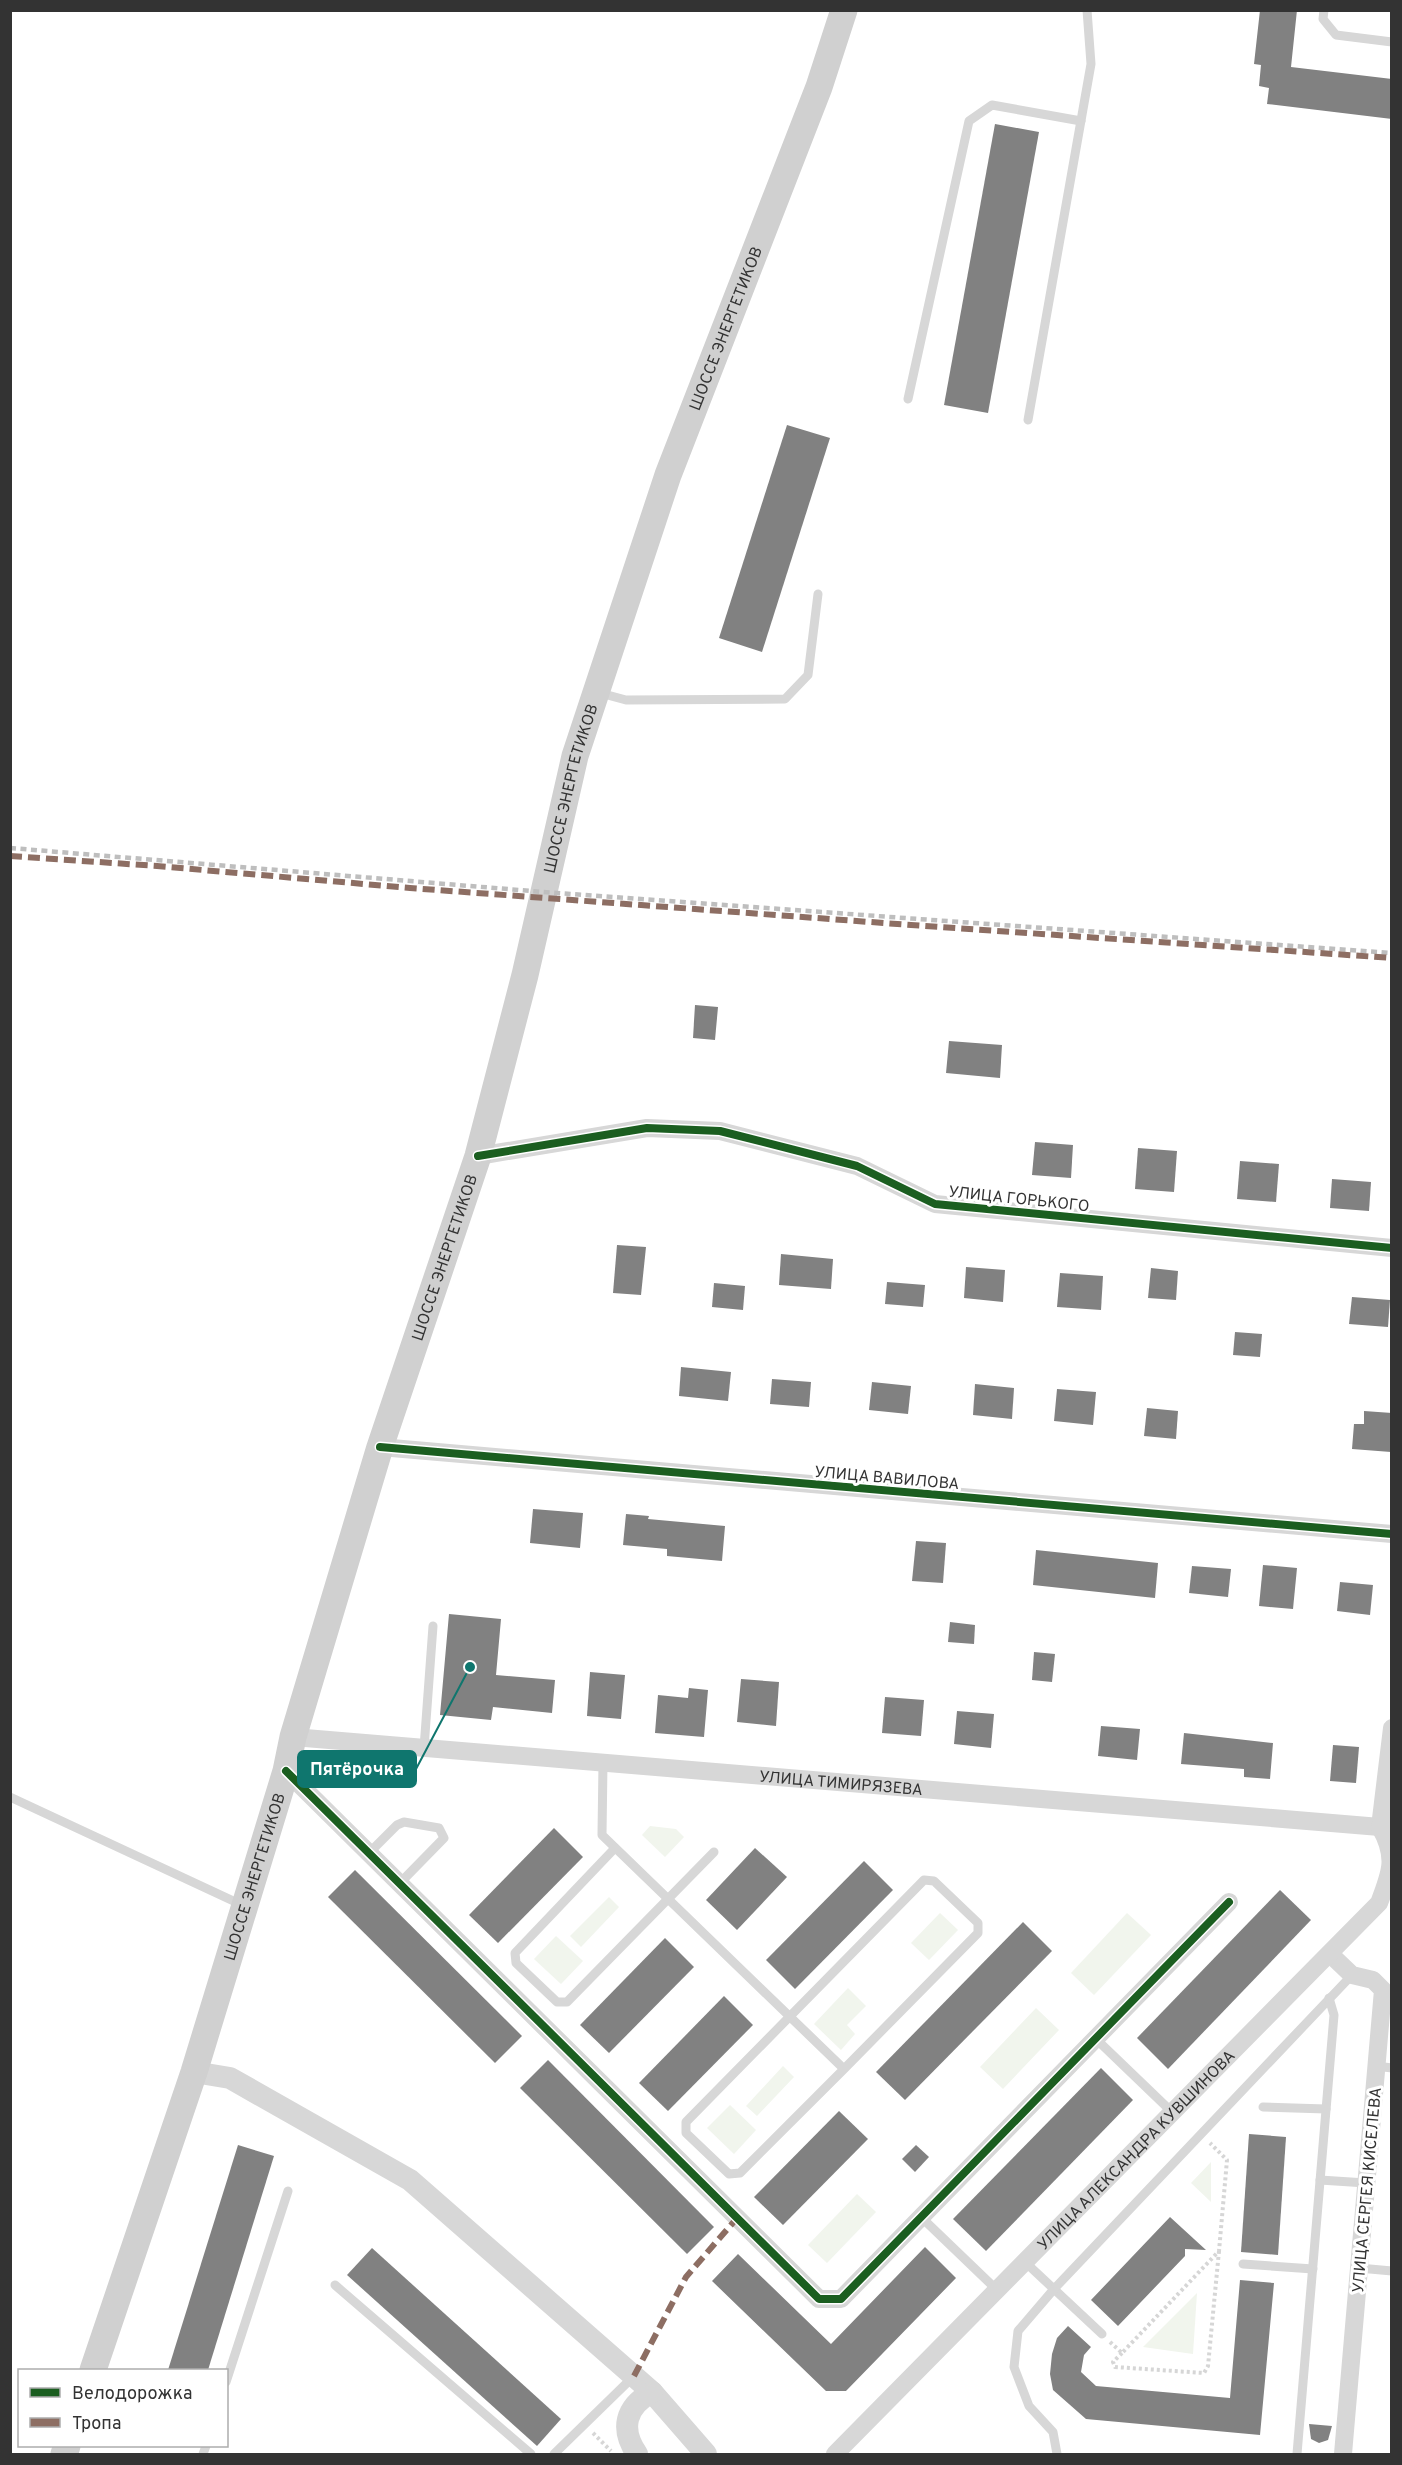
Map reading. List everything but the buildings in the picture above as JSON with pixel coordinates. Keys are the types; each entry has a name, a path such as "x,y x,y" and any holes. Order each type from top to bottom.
{"main road":[{"name":"ШОССЕ ЭНЕРГЕТИКОВ","path":"93,2369 194,2072 286,1771 293,1737 380,1447 478,1156 525,975 575,756 668,475 819,87 844,10"}],"street":[{"name":"УЛИЦА ГОРЬКОГО","path":"478,1156 647,1128 720,1131 856,1167 935,1204 1392,1248"},
{"name":"УЛИЦА ВАВИЛОВА","path":"380,1447 1392,1534"},
{"path":"1386,1827 1392,1728"},
{"name":"УЛИЦА ТИМИРЯЗЕВА","path":"293,1737 1386,1827"},
{"path":"286,1771 819,2299 841,2299 1229,1902"},
{"name":"УЛИЦА АЛЕКСАНДРА КУВШИНОВА","path":"835,2454 1379,1903 1389,1876 1390,1846 1386,1827"},
{"name":"УЛИЦА СЕРГЕЯ КИСЕЛЕВА","path":"1330,1954 1352,1975 1373,1980 1383,1990 1384,2067 1366,2183 1343,2454"},
{"path":"194,2072 230,2078 410,2180 652,2392 699,2451"},
{"path":"637,2454 630,2444 627,2420 632,2408 640,2398 652,2392"}],"lane":[{"path":"1028,420 1091,64 1087,10"},
{"path":"1324,10 1323,19 1335,35 1392,42"},
{"path":"908,399 969,121 992,105 1081,121"},
{"path":"596,692 626,700 785,699 808,675 818,594"},
{"path":"424,1748 433,1626"},
{"path":"603,1763 602,1835 844,2069"},
{"path":"10,1797 245,1906"},
{"path":"369,1853 397,1825 404,1822 439,1828 444,1838 399,1884"},
{"path":"615,1848 515,1953 516,1963 557,2002 567,2002 714,1852"},
{"path":"924,1880 934,1881 978,1923 978,1933 741,2174 729,2174 686,2133 686,2122 791,2017 924,1880"},
{"path":"1057,2454 1053,2432 1029,2406 1014,2367 1018,2331 1054,2289 1352,1975"},
{"path":"1297,2454 1334,2015 1329,1998"},
{"path":"1095,2039 1173,2113"},
{"path":"1263,2107 1326,2109"},
{"path":"1320,2180 1366,2183"},
{"path":"228,2376 288,2191"},
{"path":"921,2217 998,2290"},
{"path":"1025,2262 1102,2334"},
{"path":"1243,2264 1313,2269"},
{"path":"1359,2268 1392,2271"},
{"path":"335,2285 531,2454"},
{"path":"554,2454 634,2376"}],"path":[{"path":"1200,2134 1227,2160 1219,2251 1208,2366 1204,2373 1116,2367 1113,2362 1219,2251"},
{"path":"1102,2334 1122,2353"},
{"path":"584,2424 615,2454"}],"shaded area":[{"path":"650,1826 676,1829 684,1837 665,1857 642,1835"},
{"path":"609,1897 619,1907 581,1947 570,1936"},
{"path":"940,1913 958,1930 929,1960 911,1943"},
{"path":"1127,1913 1151,1935 1094,1995 1071,1973"},
{"path":"556,1936 583,1961 561,1984 534,1959"},
{"path":"848,1988 866,2006 847,2025 855,2034 841,2050 814,2024"},
{"path":"1036,2008 1059,2030 1003,2089 980,2067"},
{"path":"783,2066 794,2077 757,2116 746,2106"},
{"path":"730,2105 756,2130 734,2154 707,2128"},
{"path":"1211,2162 1211,2202 1191,2183"},
{"path":"857,2194 876,2212 827,2263 808,2245"},
{"path":"1197,2293 1193,2354 1143,2347"}],"railway":[{"path":"10,848 543,892 1392,953"}],"marked path":[{"path":"10,856 911,925 1392,958"},
{"path":"634,2376 686,2277 737,2218"}],"cycle path":[{"path":"478,1156 647,1128 720,1131 857,1166 935,1204 1392,1248"},
{"path":"380,1447 1392,1534"},
{"path":"286,1771 819,2299 841,2299 1229,1902"}],"place":[{"name":"Пятёрочка","path":"470,1667"}]}
